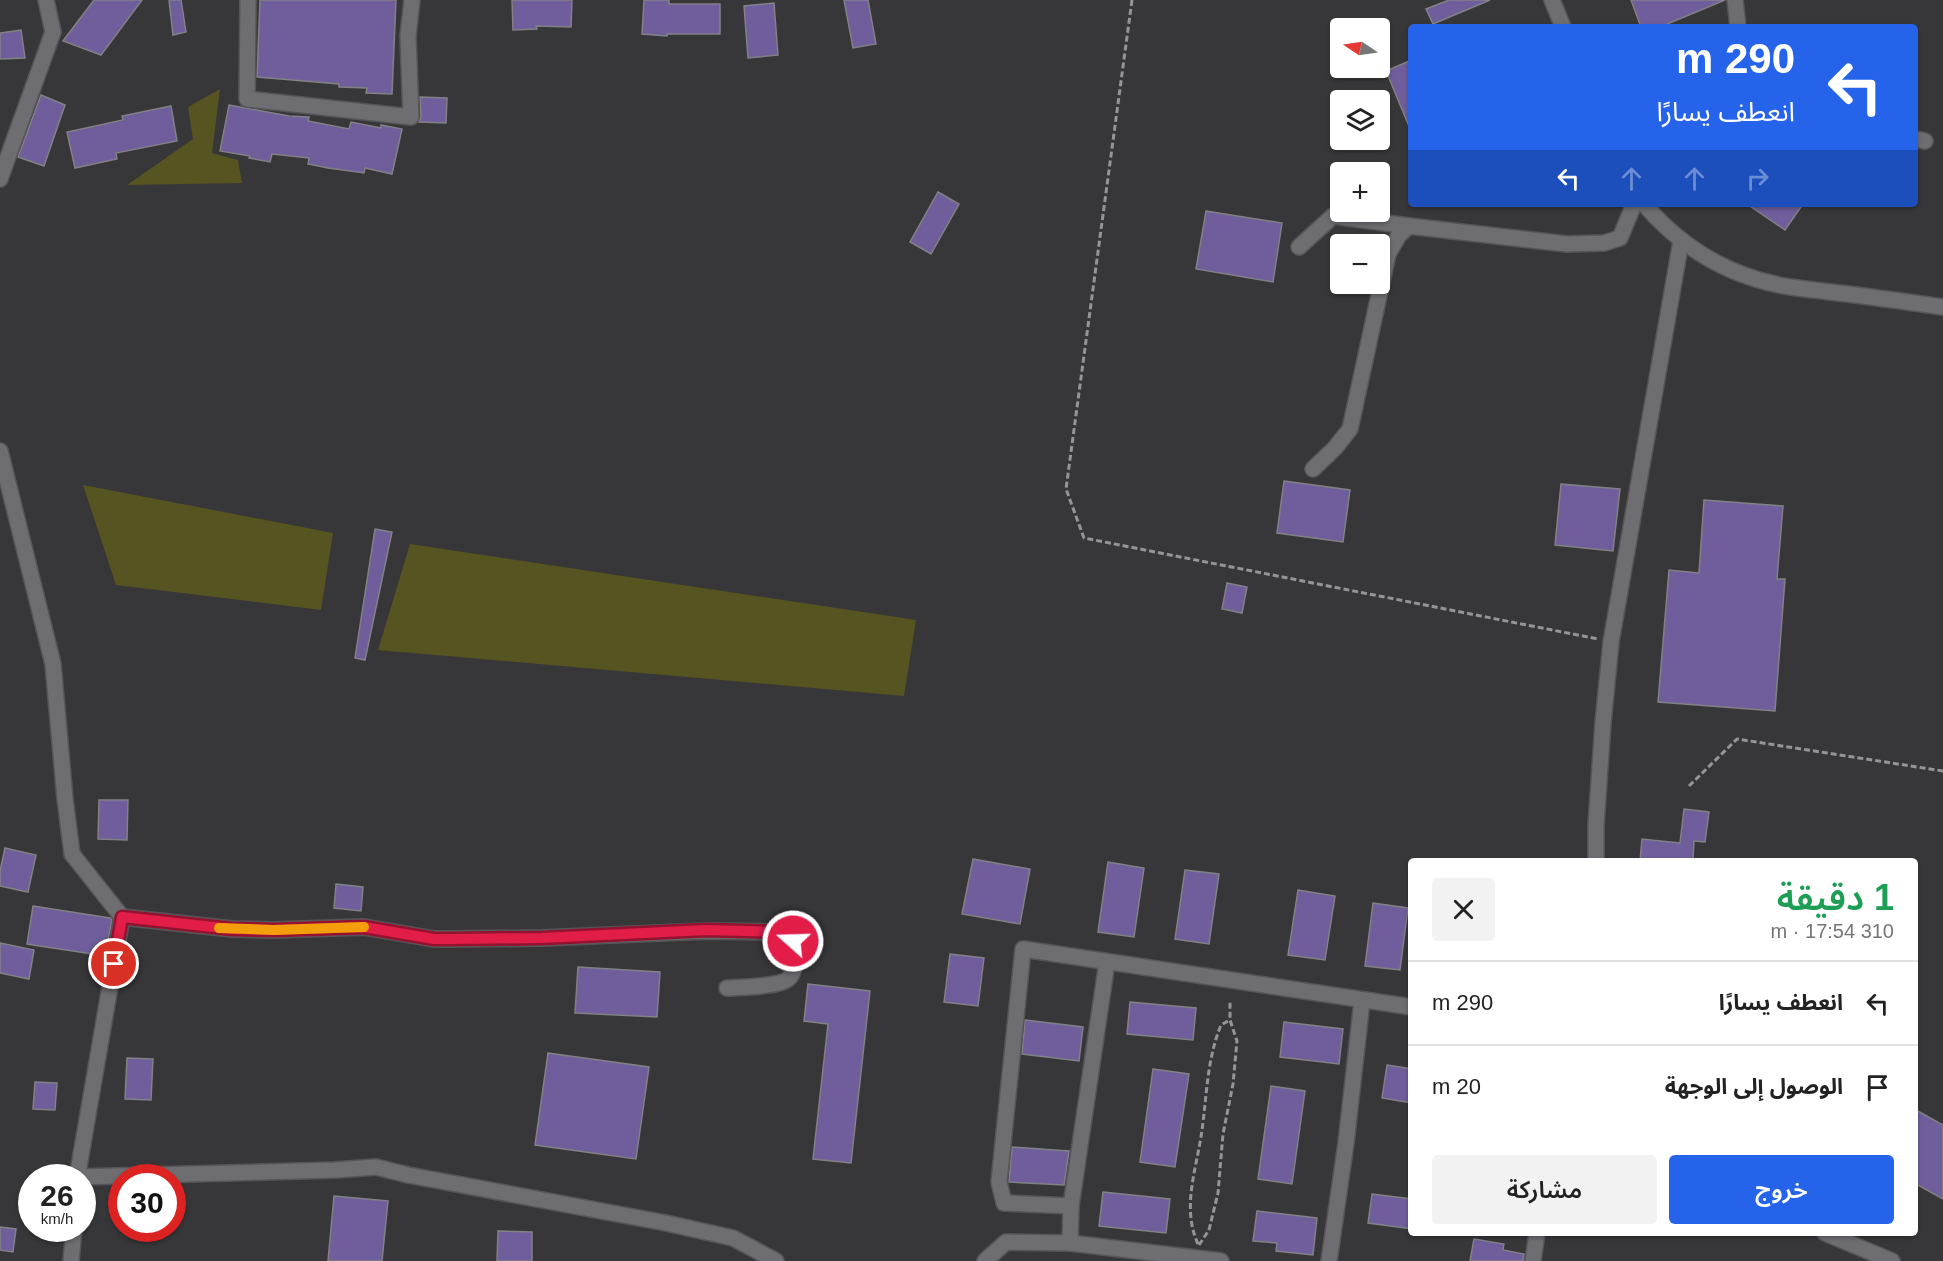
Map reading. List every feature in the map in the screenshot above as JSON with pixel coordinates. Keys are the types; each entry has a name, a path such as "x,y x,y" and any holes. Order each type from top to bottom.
{"street":[{"path":"0,179 53,32 46,0"},
{"path":"248,0 247,99 411,117 408,36 412,0"},
{"path":"1552,0 1562,24"},
{"path":"1735,0 1737,24"},
{"path":"1299,247 1333,216 1567,244 1604,243 1620,238 1633,207"},
{"path":"1647,207 1681,241 1727,268 1780,285 1943,307"},
{"path":"1313,469 1335,448 1350,429 1388,254 1399,235 1409,226"},
{"path":"1596,858 1603,723 1611,642 1681,241"},
{"path":"0,451 53,664 72,854 122,917 232,929 364,927 434,939 542,938 706,930 779,932 788,935 793,941 796,950 795,962 793,973 788,980 779,983 727,988"},
{"path":"79,1164 122,917"},
{"path":"1071,1206 1004,1203 999,1182 1023,949 1408,1007"},
{"path":"1070,1243 1071,1206 1107,962"},
{"path":"1329,1261 1346,1143 1362,1001"},
{"path":"96,1176 376,1167 733,1238 776,1261"},
{"path":"1533,1261 1537,1236"},
{"path":"1832,1236 1892,1261"},
{"path":"71,1261 73,1242"},
{"path":"985,1261 1006,1242 1070,1243 1221,1261"}],"path":[{"path":"1132,0 1066,489 1084,538 1611,642"},
{"path":"1689,786 1737,739 1943,771"},
{"path":"1230,1001 1230,1020 1237,1041 1233,1084 1223,1134 1218,1193 1209,1230 1199,1245 1193,1233 1190,1215 1191,1187 1203,1128 1213,1043 1221,1025 1230,1020"}],"shaded area":[{"path":"220,89 212,153 238,160 242,183 127,185 193,139 188,107"},
{"path":"83,485 333,533 321,610 116,585"},
{"path":"410,544 916,620 904,696 378,650"}],"building":[{"path":"94,0 142,0 101,55 63,41"},
{"path":"169,0 181,0 186,32 173,35"},
{"path":"260,0 396,0 392,94 366,93 367,88 339,87 339,84 257,77"},
{"path":"512,0 572,0 571,27 536,26 537,29 513,30"},
{"path":"644,0 669,0 669,4 720,4 720,34 667,34 667,36 642,34"},
{"path":"844,0 868,0 876,44 853,48"},
{"path":"1449,0 1490,0 1433,24 1426,9"},
{"path":"1631,0 1725,0 1667,24 1640,24"},
{"path":"774,3 778,55 748,58 744,6"},
{"path":"21,30 25,58 0,59 0,33"},
{"path":"1408,62 1408,124 1389,78 1390,69"},
{"path":"41,95 65,105 44,166 18,157"},
{"path":"420,97 447,98 446,123 419,122"},
{"path":"229,105 289,116 309,117 308,121 349,129 351,122 381,128 381,125 402,129 392,174 365,168 364,173 328,168 308,164 309,158 272,154 270,162 220,151"},
{"path":"171,106 177,141 116,153 117,159 75,168 67,132 123,120 122,116"},
{"path":"938,192 959,204 931,254 910,242"},
{"path":"1751,207 1801,207 1785,230"},
{"path":"1206,211 1282,223 1273,282 1196,269"},
{"path":"1284,481 1350,490 1343,542 1277,533"},
{"path":"1561,484 1620,489 1613,551 1555,545"},
{"path":"1704,500 1783,506 1777,579 1785,579 1775,711 1658,702 1669,570 1699,573"},
{"path":"375,529 392,532 365,660 355,658"},
{"path":"1227,583 1247,587 1242,613 1222,609"},
{"path":"99,800 128,800 127,840 98,839"},
{"path":"1684,809 1709,812 1705,842 1694,841 1693,858 1640,858 1642,839 1680,843"},
{"path":"5,848 36,855 28,892 0,886 0,871"},
{"path":"973,859 1030,869 1020,924 962,914"},
{"path":"1108,862 1144,868 1134,937 1098,932"},
{"path":"1185,870 1219,874 1209,944 1175,939"},
{"path":"336,884 363,887 361,911 334,908"},
{"path":"1298,890 1335,896 1325,960 1288,955"},
{"path":"1373,903 1408,908 1400,970 1365,966"},
{"path":"33,906 110,918 112,920 105,956 27,944"},
{"path":"0,943 34,950 29,979 0,973"},
{"path":"950,954 984,958 978,1006 944,1002"},
{"path":"578,967 660,972 657,1017 575,1013"},
{"path":"808,984 870,991 851,1163 813,1159 828,1024 804,1021"},
{"path":"1130,1002 1196,1008 1193,1040 1127,1034"},
{"path":"1025,1020 1083,1027 1079,1061 1022,1054"},
{"path":"1284,1022 1343,1029 1339,1064 1280,1057"},
{"path":"548,1053 649,1067 636,1159 535,1145"},
{"path":"127,1058 153,1059 151,1100 125,1099"},
{"path":"1387,1065 1408,1068 1408,1102 1382,1098"},
{"path":"1153,1069 1189,1074 1175,1167 1140,1162"},
{"path":"35,1082 57,1083 55,1110 33,1109"},
{"path":"1271,1086 1305,1091 1292,1184 1258,1179"},
{"path":"1918,1111 1943,1125 1943,1199 1918,1185"},
{"path":"1012,1147 1069,1151 1064,1185 1009,1182"},
{"path":"1103,1192 1170,1199 1166,1233 1099,1226"},
{"path":"1372,1194 1408,1198 1408,1228 1368,1223"},
{"path":"334,1196 388,1201 382,1261 328,1261"},
{"path":"1257,1211 1317,1218 1313,1255 1276,1251 1277,1243 1253,1241"},
{"path":"0,1227 16,1229 13,1252 0,1250"},
{"path":"498,1231 532,1232 532,1261 497,1261"},
{"path":"1474,1239 1504,1244 1503,1250 1524,1254 1523,1261 1470,1261"}],"slow traffic":[{"path":"219,928 274,930 364,927"}],"route":[{"path":"114,964 122,917 232,929 364,927 434,939 542,938 706,930 779,932 788,935 793,941"}]}
